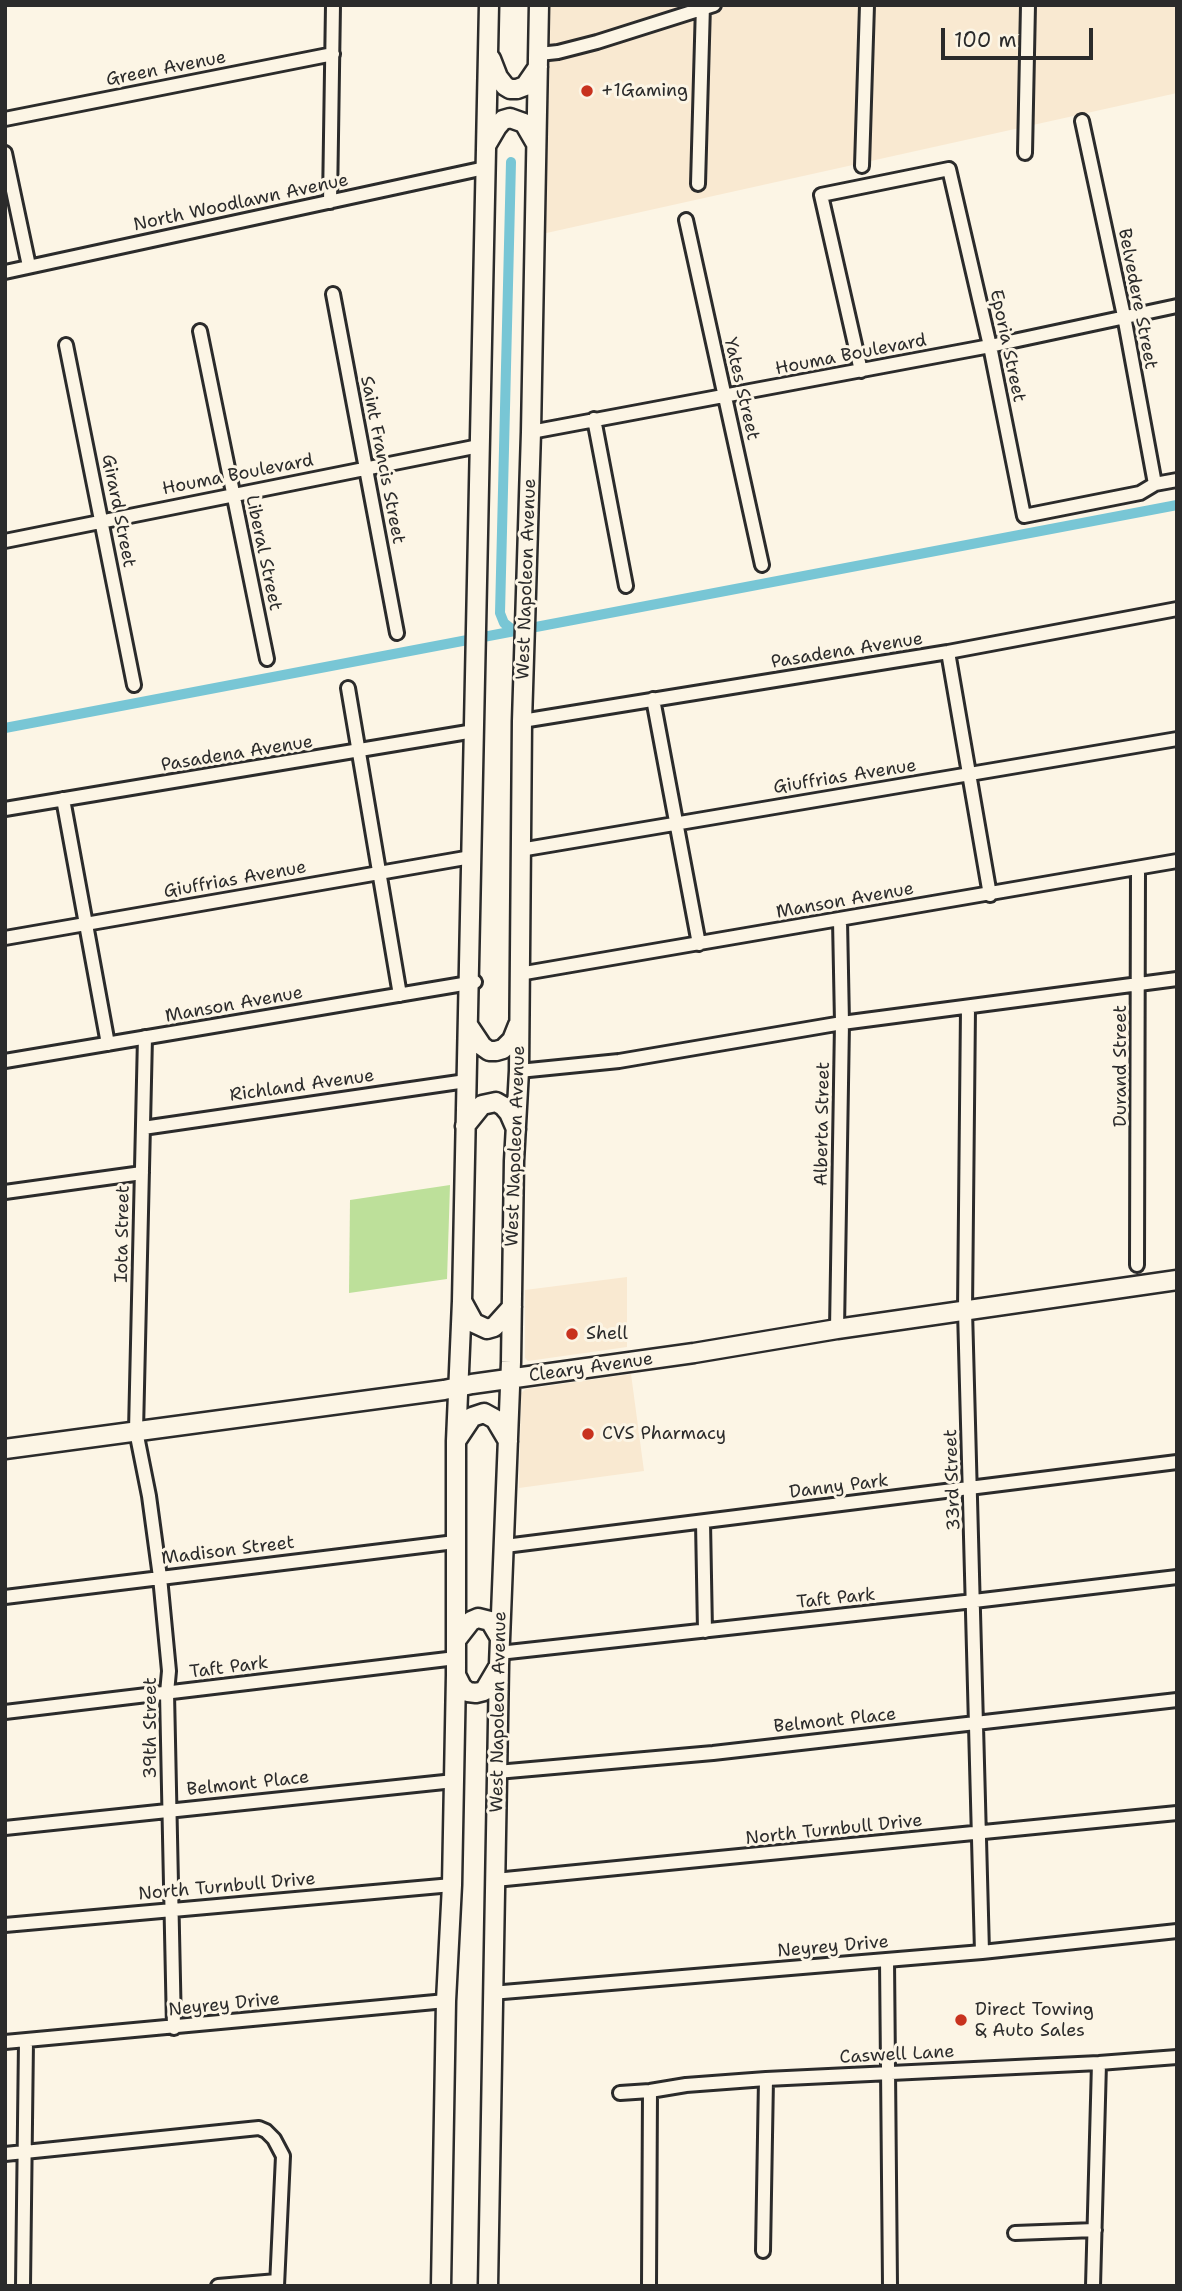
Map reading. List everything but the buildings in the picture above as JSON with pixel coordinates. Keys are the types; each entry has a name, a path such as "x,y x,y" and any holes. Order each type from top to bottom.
{"main road":[{"path":"442,2286 446,2001 452,1885 457,1639 457,1387 462,1301 468,1025 472,982 471,857 489,5"},
{"name":"West Napoleon Avenue","path":"488,2286 499,1652 505,1546 519,1071 522,721 531,432 539,5"},
{"path":"488,52 498,77 510,89 525,86 539,60"},
{"path":"486,146 496,127 503,120 510,118 524,123 536,145"},
{"path":"468,1025 482,1046 489,1051 496,1051 503,1049 512,1040 519,1022"},
{"path":"465,1126 482,1105 496,1102 509,1113 516,1129"},
{"name":"Cleary Avenue","path":"5,1449 694,1353 837,1329 1177,1280"},
{"path":"462,1301 474,1323 487,1329 494,1328 512,1307"},
{"path":"456,1441 472,1417 484,1413 495,1419 508,1441"},
{"path":"456,1666 462,1687 468,1692 484,1691 490,1684 499,1652 490,1621 478,1618 471,1621 457,1639"}],"street":[{"path":"330,202 333,5"},
{"path":"862,166 867,5"},
{"path":"1025,153 1028,5"},
{"path":"539,60 706,7 698,184"},
{"name":"Green Avenue","path":"5,119 333,54"},
{"name":"Belvedere Street","path":"1082,121 1124,316 1155,484"},
{"path":"5,153 29,266"},
{"name":"North Woodlawn Avenue","path":"5,272 485,168"},
{"name":"Eporia Street","path":"861,370 821,195 949,169 990,346 1024,516 1140,493 1155,484"},
{"name":"Yates Street","path":"686,220 762,565"},
{"name":"Saint Francis Street","path":"333,295 397,633"},
{"name":"Houma Boulevard","path":"531,432 990,346 1177,306"},
{"name":"Liberal Street","path":"200,331 267,659"},
{"name":"Girard Street","path":"66,345 134,685"},
{"path":"594,419 625,586"},
{"name":"Houma Boulevard","path":"5,541 479,446"},
{"path":"1155,484 1177,480"},
{"name":"Pasadena Avenue","path":"522,721 948,652 1177,610"},
{"path":"948,652 990,895"},
{"path":"348,688 400,995"},
{"path":"653,699 699,944"},
{"name":"Pasadena Avenue","path":"5,809 474,732"},
{"name":"Giuffrias Avenue","path":"520,850 1177,739"},
{"path":"63,799 108,1044"},
{"name":"Giuffrias Avenue","path":"5,938 471,857"},
{"name":"Manson Avenue","path":"519,974 1177,861"},
{"name":"Durand Street","path":"1137,1265 1138,868"},
{"name":"Alberta Street","path":"837,1329 841,920"},
{"path":"519,1071 619,1061 842,1023 1177,979"},
{"name":"Manson Avenue","path":"5,1061 472,982"},
{"name":"33rd Street","path":"968,1008 965,1310 982,1952"},
{"name":"Iota Street","path":"136,1431 145,1037"},
{"name":"Richland Avenue","path":"143,1128 466,1081"},
{"path":"5,1192 142,1173"},
{"name":"39th Street","path":"136,1431 149,1496 169,1671 167,1693 174,2028"},
{"name":"Danny Park","path":"505,1546 1177,1462"},
{"path":"703,1522 705,1631"},
{"name":"Madison Street","path":"5,1597 455,1542"},
{"name":"Taft Park","path":"499,1652 1177,1577"},
{"name":"Taft Park","path":"5,1712 167,1693 456,1666"},
{"name":"Belmont Place","path":"497,1772 713,1753 1177,1700"},
{"name":"Belmont Place","path":"5,1828 454,1781"},
{"name":"North Turnbull Drive","path":"495,1880 1177,1814"},
{"name":"North Turnbull Drive","path":"5,1925 452,1885"},
{"name":"Neyrey Drive","path":"491,1993 982,1952 1177,1931"},
{"path":"887,1960 890,2286"},
{"name":"Neyrey Drive","path":"5,2042 446,2001"},
{"path":"23,2286 26,2041"},
{"name":"Caswell Lane","path":"620,2093 766,2079 1177,2057"},
{"path":"1093,2286 1099,2063"},
{"path":"763,2251 766,2079"},
{"path":"649,2286 650,2091"},
{"path":"5,2154 259,2128 266,2131 274,2139 283,2156 277,2283 218,2286"},
{"path":"1014,2233 1094,2230"}],"shaded area":[{"path":"547,5 1177,5 1177,93 542,234"},
{"path":"627,1277 627,1347 528,1361 525,1358 525,1290"},
{"path":"631,1374 644,1471 519,1488 521,1393 526,1389"}],"green space":[{"path":"450,1185 447,1279 349,1293 350,1200"}],"waterway":[{"path":"511,162 500,613 504,623 514,631"},
{"path":"5,728 1177,505"}],"place":[{"name":"+1Gaming","path":"587,91"},
{"name":"Shell","path":"572,1334"},
{"name":"CVS Pharmacy","path":"588,1434"},
{"name":"Direct Towing & Auto Sales","path":"961,2020"}]}
